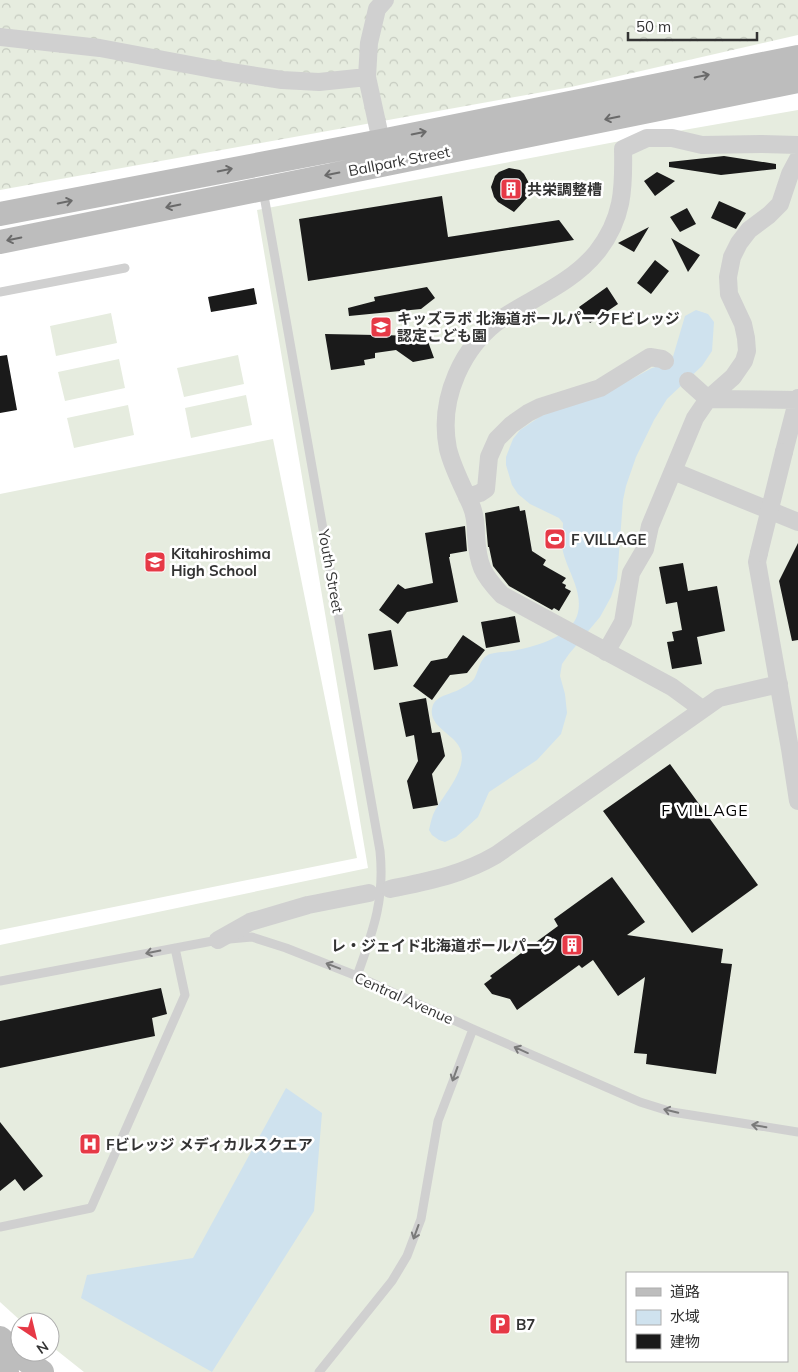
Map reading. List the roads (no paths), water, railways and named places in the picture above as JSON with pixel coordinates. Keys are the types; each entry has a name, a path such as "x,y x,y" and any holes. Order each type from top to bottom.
{"street":[{"path":"381,141 367,77 369,43 377,9 385,0"},
{"path":"0,37 100,48 282,80 319,82 367,77"},
{"name":"Ballpark Street","path":"0,214 260,176 657,97 798,57"},
{"name":"Ballpark Street","path":"0,242 260,176 381,141 657,97 798,81"},
{"path":"702,709 672,687 502,595 487,580 479,562 476,522 472,508 454,469 446,435 446,416 451,393 464,358 481,336 502,318 564,281 583,267 598,251 620,210 624,179 623,148 646,133 702,145 798,145"},
{"path":"606,652 623,622 631,573 645,549 650,526 695,418 708,400 732,377 744,361 746,338 743,324 729,294 728,277 732,257 738,243 749,230 780,204 790,174 798,159"},
{"path":"467,496 480,493 486,488 489,457 498,439 510,425 540,407 600,388 650,357 665,361"},
{"path":"688,381 708,400 798,399 757,562 798,800"},
{"path":"673,471 798,522"},
{"path":"390,889 461,872 478,866 719,698 779,684"},
{"path":"218,940 250,922 308,906 369,893"},
{"path":"0,1338 42,1372"},
{"path":"0,1366 7,1372"}],"lane":[{"name":"Youth Street","path":"260,176 380,851 382,871 379,909 357,976"},
{"path":"0,292 125,268"},
{"name":"Central Avenue","path":"0,981 218,940 252,937 286,948 357,976 640,1102 680,1113 798,1132"},
{"path":"0,1227 90,1208 185,995 175,948"},
{"path":"320,1372 392,1281 408,1256 421,1219 438,1121 473,1029"}],"water":[{"path":"696,310 708,314 714,322 712,351 702,366 667,399 654,420 636,457 623,500 617,579 611,597 600,617 562,664 560,676 565,694 567,713 561,734 537,760 489,792 478,817 456,837 445,842 439,840 429,830 433,815 457,776 462,759 458,745 433,719 433,705 438,699 471,682 486,656 492,653 530,647 558,636 573,624 579,607 577,589 562,546 563,523 559,518 530,504 518,494 512,485 506,465 506,457 513,439 520,430 541,416 617,387 652,368 672,360 685,316"},
{"path":"286,1088 322,1113 314,1211 212,1372 81,1298 87,1275 193,1258"}],"place":[{"name":"共栄調整槽","path":"511,189"},
{"name":"キッズラボ 北海道ボールパークFビレッジ 認定こども園","path":"381,327"},
{"name":"F VILLAGE","path":"555,539"},
{"name":"Kitahiroshima High School","path":"155,562"},
{"name":"レ・ジェイド北海道ボールパーク","path":"572,945"},
{"name":"Fビレッジ メディカルスクエア","path":"90,1144"},
{"name":"B7","path":"500,1324"}],"district":[{"name":"F VILLAGE","path":"705,810"}]}
